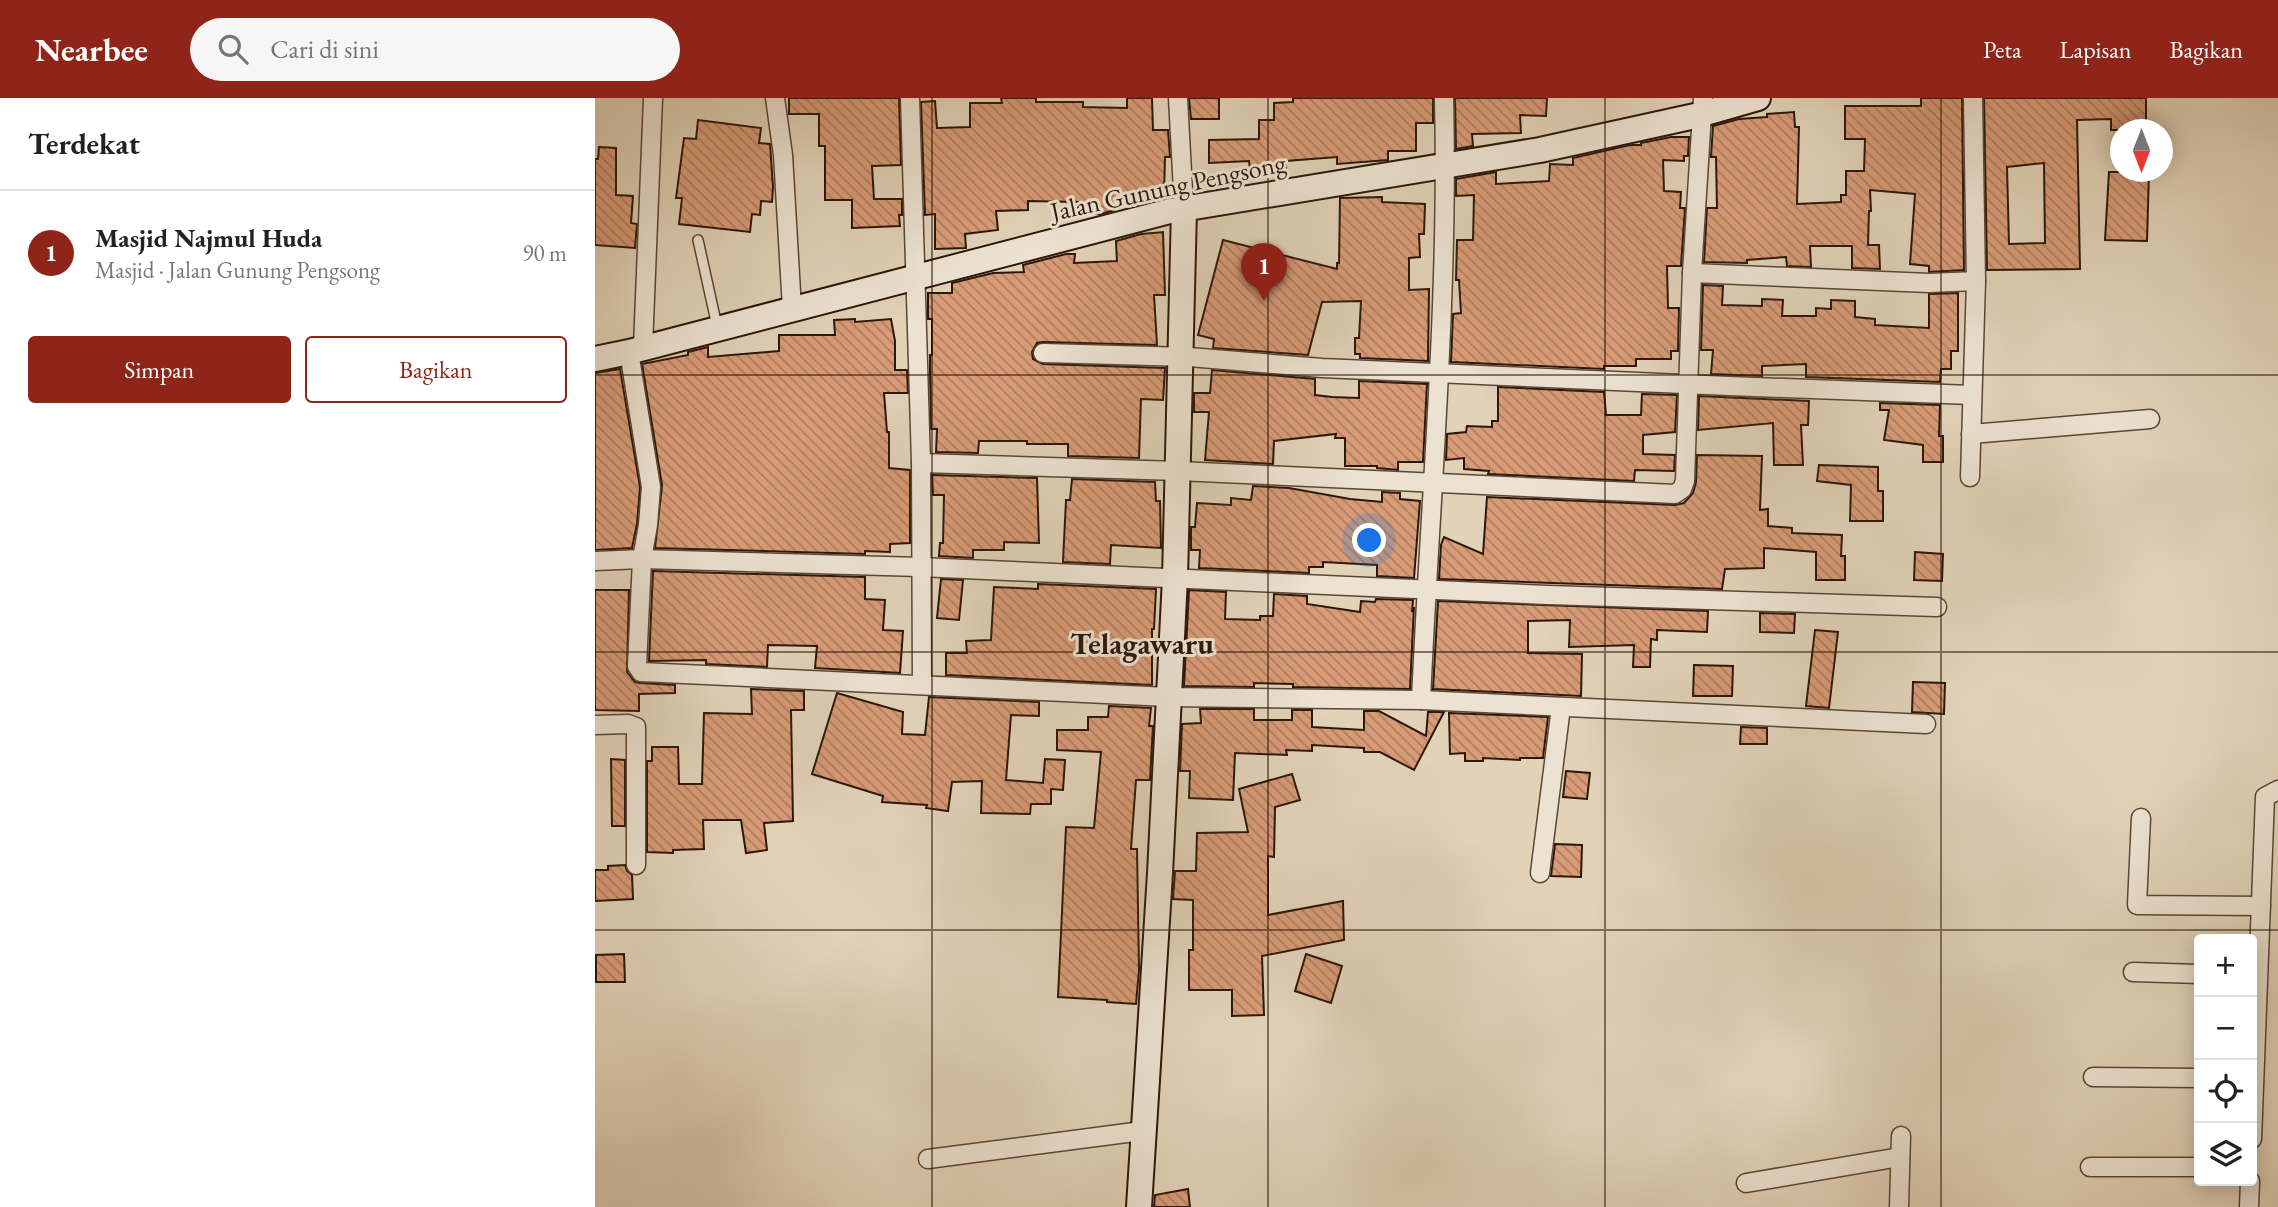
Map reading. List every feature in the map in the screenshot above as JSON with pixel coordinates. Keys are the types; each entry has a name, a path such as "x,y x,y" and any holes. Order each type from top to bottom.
{"street":[{"path":"653,98 636,350 651,487 642,559 638,666 641,672 1168,697 1421,701 1926,724"},
{"path":"775,98 783,155 792,309"},
{"path":"910,98 921,463 922,685"},
{"path":"1139,1207 1175,578 1184,209 1178,98"},
{"path":"1421,701 1439,372 1446,167 1444,98"},
{"name":"Jalan Gunung Pengsong","path":"595,359 1184,209 1243,197 1540,150 1703,106 1758,98"},
{"path":"1970,477 1976,281 1973,98"},
{"path":"921,463 1178,471 1675,494 1682,489 1685,481 1692,273 1703,106"},
{"path":"1692,273 1929,283 1976,281"},
{"path":"1043,353 1180,358 1322,368 1972,395"},
{"path":"1971,434 2150,419"},
{"path":"595,561 642,559 920,567 1426,590 1937,607"},
{"path":"1540,873 1561,707"},
{"path":"595,725 628,724 636,727 636,865"},
{"path":"2257,953 2265,797 2278,790"},
{"path":"2141,818 2137,905 2261,906"},
{"path":"2133,972 2194,974"},
{"path":"2253,1060 2255,997"},
{"path":"2093,1077 2194,1078"},
{"path":"928,1159 1142,1131"},
{"path":"1899,1207 1901,1136"},
{"path":"1746,1183 1900,1157"},
{"path":"2090,1167 2194,1167"},
{"path":"2249,1207 2250,1186"}],"lane":[{"path":"698,240 717,328"}],"building":[{"path":"789,98 899,98 901,165 872,166 874,199 902,199 900,226 852,228 852,200 825,200 825,146 819,146 819,114 789,114"},
{"path":"1001,98 1036,98 1036,102 1083,102 1083,107 1127,108 1127,98 1152,98 1153,130 1168,130 1170,157 1165,157 1164,195 1120,194 1119,209 1100,214 1077,213 1078,202 1028,201 1028,210 996,211 998,230 965,234 966,248 935,249 935,214 925,215 921,102 935,101 937,128 970,127 970,103 1002,103"},
{"path":"1189,98 1219,98 1219,119 1191,119"},
{"path":"1293,98 1433,98 1433,123 1416,123 1416,151 1388,151 1388,160 1337,164 1337,157 1286,161 1286,168 1250,169 1249,161 1209,163 1209,140 1259,139 1259,120 1274,120 1274,103 1293,102"},
{"path":"1455,98 1547,98 1546,116 1520,115 1521,133 1472,134 1473,146 1456,149"},
{"path":"1921,98 1962,98 1964,270 1929,272 1929,266 1910,264 1915,194 1870,190 1868,245 1879,245 1880,269 1852,268 1852,246 1810,246 1811,267 1787,266 1786,257 1747,260 1747,263 1704,262 1707,208 1717,208 1716,157 1711,157 1713,126 1739,119 1767,117 1767,114 1794,112 1795,127 1799,127 1797,204 1841,202 1841,195 1846,195 1846,171 1864,171 1865,139 1845,139 1845,106 1921,106"},
{"path":"1984,98 2146,98 2146,119 2077,120 2080,269 1987,270","holes":["2044,163 2045,243 2009,244 2007,167"]},
{"path":"698,120 761,128 759,143 770,144 772,202 761,201 760,215 752,214 750,232 679,224 682,198 676,198 684,138 696,139"},
{"path":"1671,137 1689,137 1688,156 1684,156 1684,161 1663,160 1664,191 1681,192 1680,208 1685,208 1681,266 1667,266 1668,308 1679,308 1678,351 1671,351 1671,359 1636,359 1636,366 1604,366 1604,369 1451,362 1453,314 1461,313 1459,280 1456,280 1457,240 1473,240 1474,195 1456,196 1456,179 1496,172 1496,184 1549,181 1550,164 1573,165 1573,158"},
{"path":"599,147 616,148 616,195 633,196 631,223 637,224 635,248 595,245 595,159 598,159"},
{"path":"2109,172 2110,182 2149,182 2147,241 2105,240"},
{"path":"1382,197 1382,202 1425,204 1424,234 1419,234 1420,257 1409,258 1409,290 1429,289 1428,361 1360,358 1360,354 1355,354 1355,338 1359,338 1361,301 1322,302 1308,355 1213,348 1214,339 1198,335 1223,240 1337,269 1340,198"},
{"path":"1163,232 1165,295 1154,295 1157,345 1043,342 1037,343 1032,352 1033,359 1043,364 1165,368 1163,400 1141,399 1139,458 1068,456 1068,444 1027,444 1027,441 979,441 978,453 936,452 937,429 931,429 932,319 928,319 928,293 952,293 952,283 993,273 1024,272 1023,265 1066,254 1075,254 1074,263 1117,261 1116,241 1141,234"},
{"path":"1703,285 1723,286 1722,305 1762,306 1762,299 1783,300 1782,316 1816,316 1816,308 1831,309 1831,300 1855,301 1855,317 1875,319 1875,325 1929,328 1929,294 1958,293 1958,351 1951,351 1951,369 1941,369 1940,382 1806,377 1806,364 1762,366 1762,376 1711,374 1713,350 1701,350"},
{"path":"855,319 855,322 891,319 895,341 895,370 907,370 908,393 884,393 889,432 889,468 910,470 910,543 890,544 890,552 865,551 865,554 655,548 662,485 642,364 688,355 688,352 708,347 708,357 779,351 779,335 835,335 834,320"},
{"path":"620,369 640,487 637,524 632,548 595,550 595,373"},
{"path":"1212,370 1315,379 1315,395 1332,397 1359,398 1359,381 1427,384 1423,462 1398,462 1398,470 1377,466 1345,466 1345,438 1335,438 1336,434 1274,441 1273,464 1205,460 1209,412 1194,412 1194,393 1210,393"},
{"path":"1498,387 1604,392 1606,415 1641,415 1642,394 1677,395 1675,432 1643,435 1643,454 1675,455 1674,471 1635,470 1634,481 1488,474 1489,471 1464,469 1464,458 1446,460 1447,434 1466,432 1467,426 1492,427 1492,421 1498,421"},
{"path":"1699,396 1809,401 1808,425 1801,425 1803,465 1774,465 1773,423 1698,430"},
{"path":"1880,403 1940,405 1939,436 1943,436 1943,462 1923,462 1923,445 1884,440 1889,410 1880,410"},
{"path":"1697,455 1762,456 1760,510 1768,509 1768,526 1792,528 1792,533 1842,535 1841,556 1845,556 1845,580 1816,580 1816,552 1764,548 1764,568 1725,569 1722,589 1439,579 1444,537 1483,554 1487,497 1675,505 1684,503 1693,493"},
{"path":"1819,465 1878,467 1878,491 1883,491 1883,521 1850,521 1851,485 1817,481"},
{"path":"932,475 1037,478 1039,543 1004,542 1004,550 973,550 973,558 939,556 940,543 943,543 944,495 933,495"},
{"path":"1072,479 1155,482 1156,501 1160,501 1161,548 1111,545 1110,564 1063,562 1066,500 1070,500"},
{"path":"1253,486 1289,488 1382,502 1382,492 1400,493 1400,499 1420,501 1414,578 1377,576 1377,565 1323,562 1323,567 1309,567 1309,573 1199,568 1200,550 1191,550 1191,527 1195,527 1197,503 1231,505 1231,498 1251,500"},
{"path":"1915,552 1943,554 1942,581 1914,580"},
{"path":"653,571 865,577 865,599 885,600 883,630 903,631 900,673 815,668 817,646 768,645 767,667 706,664 706,660 649,661"},
{"path":"941,579 963,580 959,620 937,618"},
{"path":"1038,584 1156,589 1152,629 1152,685 946,675 946,653 967,653 966,641 991,640 994,587 1038,589"},
{"path":"595,590 629,590 627,672 635,682 675,685 675,693 639,694 639,711 595,710"},
{"path":"1189,590 1226,592 1225,619 1260,620 1260,616 1273,616 1274,594 1307,596 1307,604 1360,612 1361,601 1413,600 1410,689 1293,687 1293,684 1254,683 1254,687 1184,686"},
{"path":"1438,601 1708,611 1707,632 1657,630 1657,640 1651,639 1650,667 1633,667 1634,645 1569,647 1570,620 1528,621 1528,653 1582,654 1581,696 1433,689"},
{"path":"1760,613 1795,614 1794,633 1760,632"},
{"path":"1815,630 1838,632 1829,708 1806,706"},
{"path":"1694,665 1733,666 1732,696 1693,696"},
{"path":"1913,682 1945,683 1944,714 1912,712"},
{"path":"751,689 804,691 804,710 791,710 793,821 764,823 767,850 746,853 741,820 703,820 704,849 673,850 673,853 647,852 647,761 652,761 652,747 678,747 679,784 702,784 704,713 752,714"},
{"path":"837,693 903,712 902,734 925,735 929,697 1039,702 1039,716 1011,715 1006,780 1043,783 1045,759 1065,760 1063,790 1051,789 1051,804 1031,804 1030,814 981,813 982,781 952,782 948,811 926,808 927,805 882,802 883,796 812,774"},
{"path":"1109,706 1151,708 1149,726 1153,726 1150,780 1136,780 1131,849 1137,849 1139,970 1136,1004 1058,997 1066,827 1094,828 1101,752 1057,750 1057,730 1088,730 1088,717 1108,717"},
{"path":"1200,709 1254,709 1254,720 1292,720 1292,710 1312,710 1312,727 1364,730 1364,711 1379,711 1426,736 1428,712 1444,712 1414,770 1380,752 1364,752 1364,748 1312,745 1312,751 1286,750 1287,755 1235,753 1233,800 1189,798 1190,771 1180,771 1182,724 1201,723"},
{"path":"1449,713 1548,717 1543,758 1483,758 1483,761 1465,761 1465,753 1450,754"},
{"path":"1741,727 1767,728 1767,744 1740,744"},
{"path":"611,759 625,760 625,826 612,826"},
{"path":"1566,771 1590,773 1587,799 1563,797"},
{"path":"1292,774 1300,800 1275,807 1274,857 1268,856 1268,915 1343,901 1344,940 1262,956 1264,1015 1232,1016 1232,990 1189,990 1189,950 1193,950 1193,900 1173,899 1175,871 1196,871 1197,833 1248,832 1239,789"},
{"path":"1555,844 1582,845 1581,877 1551,876"},
{"path":"625,865 632,875 633,899 595,901 595,870 608,870 608,866"},
{"path":"624,954 625,982 596,982 596,955"},
{"path":"1306,954 1342,966 1331,1003 1295,991"},
{"path":"1188,1189 1190,1207 1154,1207 1155,1195"}],"place":[{"name":"Masjid Najmul Huda","path":"1264,301"}],"district":[{"name":"Telagawaru","path":"1142,644"}]}
